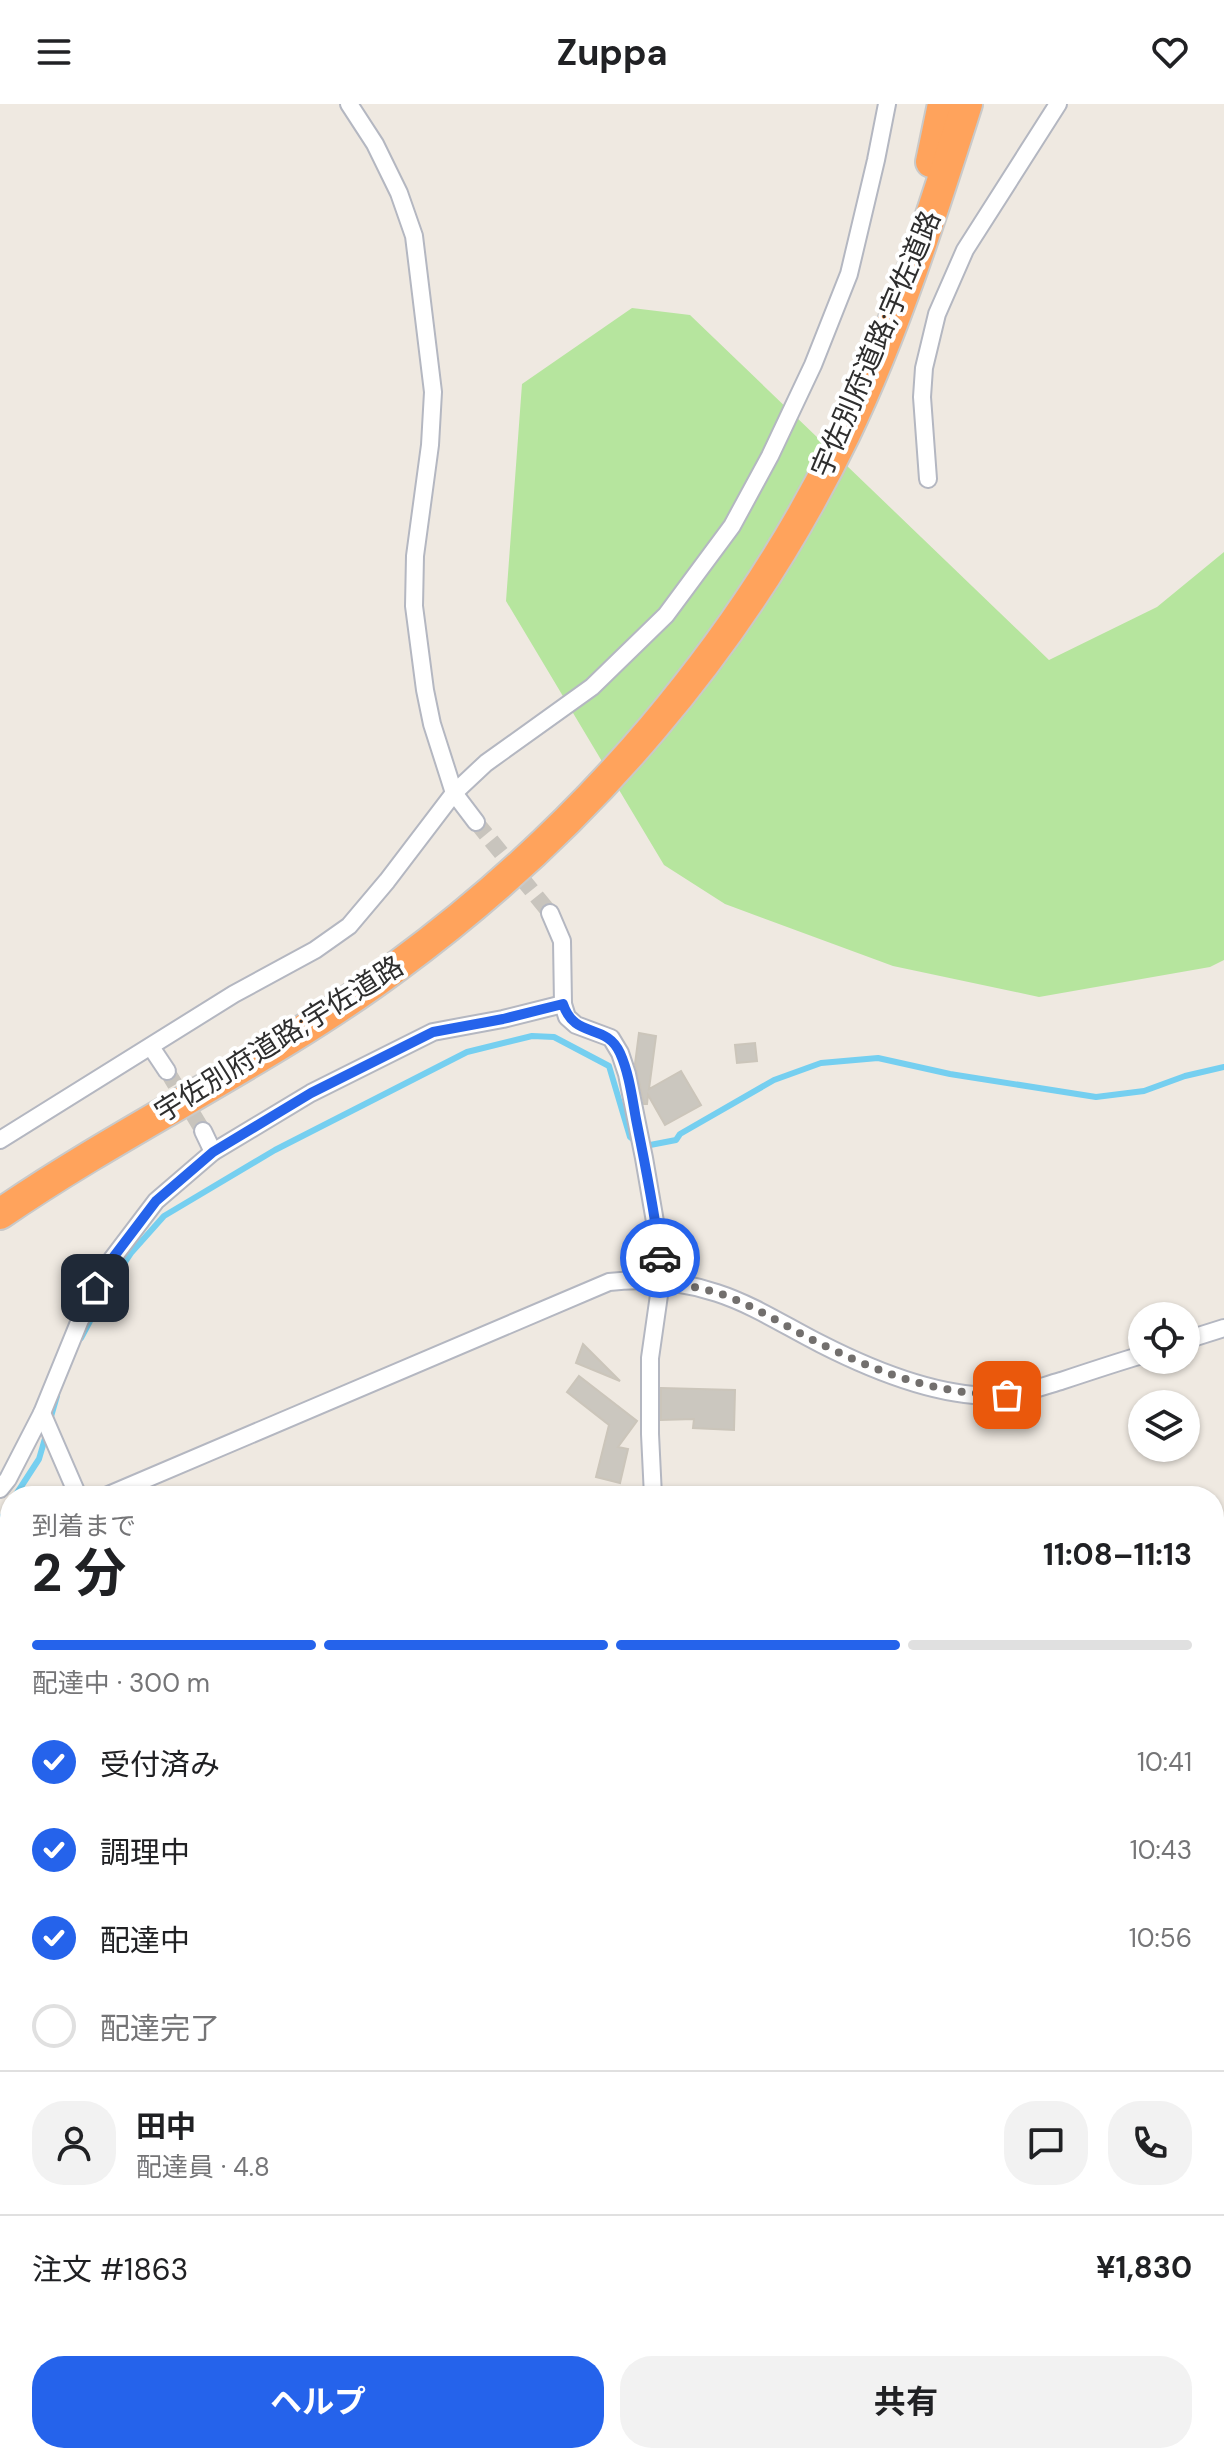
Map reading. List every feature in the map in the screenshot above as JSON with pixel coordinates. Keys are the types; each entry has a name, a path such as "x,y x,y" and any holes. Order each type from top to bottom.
{"highway":[{"path":"846,431 931,162 943,104"},
{"name":"宇佐別府道路;宇佐道路","path":"0,1214 88,1156 346,1002 448,928 571,818 647,734 726,633 786,541 846,431 901,299 967,104"}],"street":[{"path":"349,104 375,144 414,236 433,392 430,445 415,556 414,606 432,724 454,793 476,822"},
{"path":"0,1140 234,994 315,950 349,926 454,793 486,763 592,687 666,615 732,526 770,456 813,365 849,274 887,104"},
{"path":"928,479 922,397 924,368 937,314 965,250 1058,104"},
{"path":"550,913 562,941 563,1004 567,1017 576,1025 611,1038 620,1053 644,1158 658,1239 661,1281 650,1358 653,1486"},
{"path":"2,1486 42,1413 80,1320 112,1259 156,1201 213,1152 311,1093 433,1032 563,1004"},
{"path":"151,1047 167,1071"},
{"path":"203,1131 213,1152"},
{"path":"129,1486 609,1282 661,1281 714,1292 853,1358 948,1391 1007,1395 1030,1391 1128,1360"},
{"path":"1200,1336 1224,1328"},
{"path":"42,1413 74,1486"}],"green space":[{"path":"632,308 690,315 1049,660 1157,607 1224,552 1224,960 1210,967 1039,997 893,966 725,904 664,865 506,601 522,384"}],"building":[{"path":"639,1033 656,1036 649,1089 681,1071 701,1105 665,1125 648,1095 647,1104 644,1104 635,1064"},
{"path":"755,1043 757,1061 737,1063 735,1045"},
{"path":"583,1344 620,1381 576,1363"},
{"path":"579,1376 637,1421 618,1447 628,1449 620,1483 596,1477 609,1425 567,1392"},
{"path":"661,1388 735,1390 734,1430 693,1428 694,1419 661,1420"}],"waterway":[{"path":"81,1338 107,1289 131,1253 164,1216 275,1150 467,1052 532,1036 554,1037 609,1066 630,1137 635,1141"},
{"path":"645,1146 676,1140 680,1134 774,1080 821,1063 878,1058 950,1074 1096,1097 1144,1091 1185,1076 1224,1067"},
{"path":"50,1420 57,1396"},
{"path":"21,1486 39,1459 46,1435"}],"tunnel":[{"path":"476,822 550,913"},
{"path":"167,1071 203,1131"}],"way so far":[{"path":"660,1258 661,1281 714,1292 741,1302 825,1346 889,1373 948,1391 1007,1395"}],"route":[{"path":"95,1288 112,1259 156,1201 213,1152 311,1093 433,1032 563,1004 567,1017 576,1025 611,1038 620,1053 644,1158 660,1258"}]}
